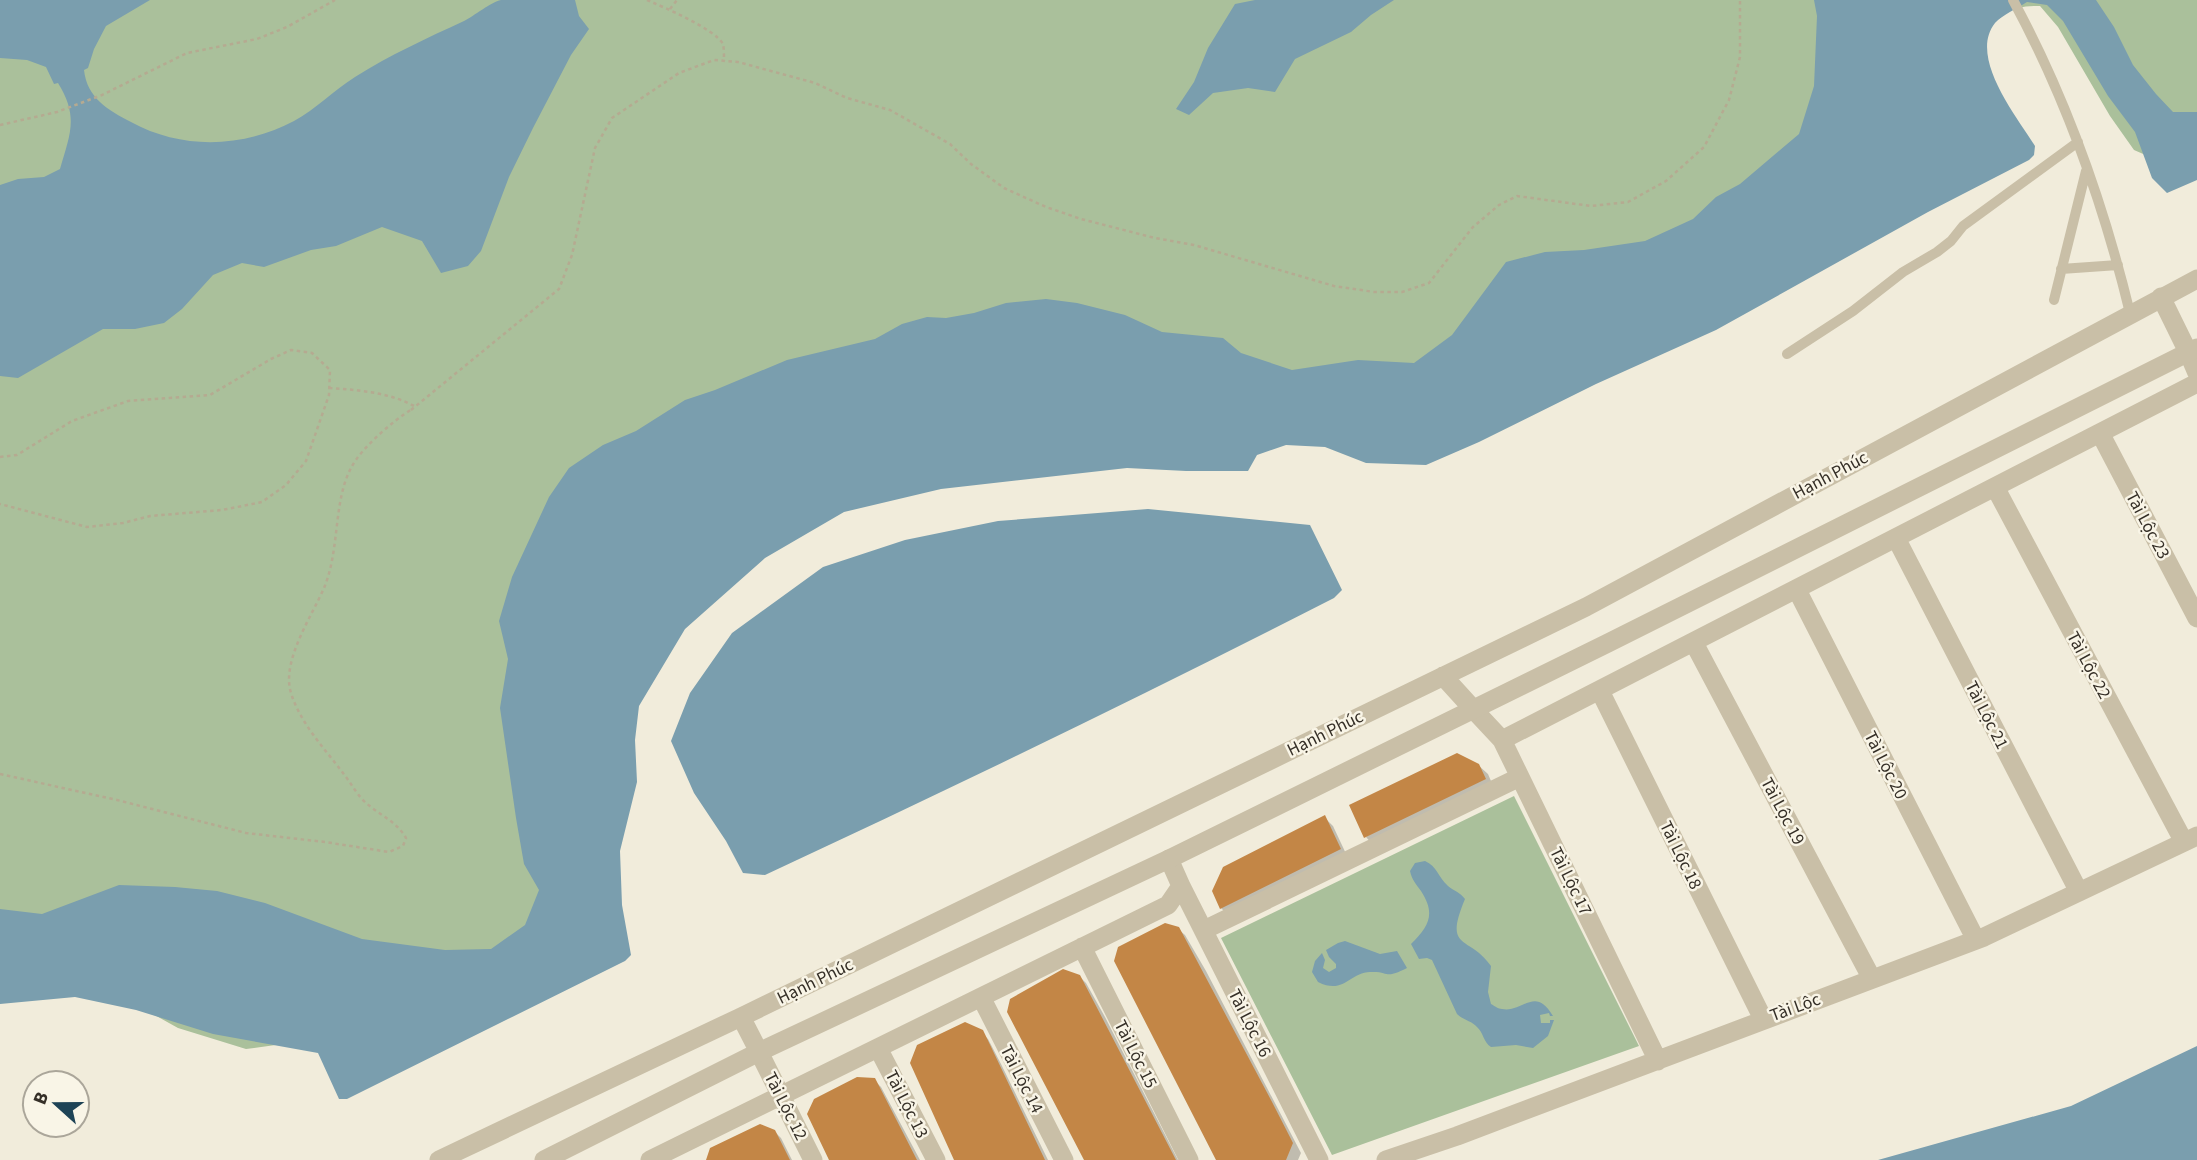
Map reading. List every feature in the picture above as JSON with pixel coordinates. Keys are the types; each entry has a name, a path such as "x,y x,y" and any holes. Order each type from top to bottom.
{"street":[{"name":"Hạnh Phúc","path":"439,1160 741,1017 1586,607 2197,279"},
{"path":"2161,297 2192,350 2197,373"},
{"path":"544,1160 759,1052 1169,859 2192,350"},
{"path":"1502,740 2197,383"},
{"name":"Tài Lộc 23","path":"2100,433 2197,618"},
{"name":"Tài Lộc 22","path":"1995,487 2191,839"},
{"name":"Tài Lộc 21","path":"1896,538 2079,892"},
{"name":"Tài Lộc 20","path":"1797,590 1976,940"},
{"name":"Tài Lộc 19","path":"1694,643 1872,979"},
{"name":"Tài Lộc 17","path":"1443,676 1502,740 1658,1060"},
{"name":"Tài Lộc 18","path":"1600,691 1763,1019"},
{"path":"1204,930 1520,776"},
{"name":"Tài Lộc","path":"1386,1160 1457,1136 1976,940 2191,839"},
{"name":"Tài Lộc 16","path":"1169,859 1319,1160"},
{"path":"650,1160 684,1152 780,1096 1168,905 1181,886"},
{"name":"Tài Lộc 15","path":"1082,947 1189,1160"},
{"name":"Tài Lộc 14","path":"981,997 1064,1160"},
{"name":"Tài Lộc 12","path":"741,1017 813,1160"},
{"name":"Tài Lộc 13","path":"878,1048 936,1160"}],"lane":[{"path":"2013,0 2078,142 2118,265 2130,313"},
{"path":"1787,354 1853,311 1903,272 1937,252 1951,241 1963,226 2078,142"},
{"path":"2054,300 2087,171"},
{"path":"2061,269 2118,265"}],"path":[{"path":"0,125 57,112 102,95 187,54 257,39 287,27 335,0"},
{"path":"647,0 670,9 709,31 723,44 724,61"},
{"path":"670,9 677,0"},
{"path":"0,774 246,833 389,852 402,846 406,838 400,827 363,800 319,742 290,691 291,660 300,635 325,587 334,558 342,495 351,468 384,431 559,289 572,255 595,148 612,117 679,73 714,60 738,62 815,83 847,98 890,110 950,144 971,164 1004,188 1046,207 1154,238 1195,245 1334,286 1374,292 1402,292 1429,283 1473,227 1499,205 1517,196 1591,206 1628,202 1666,181 1704,146 1729,100 1740,57 1740,0"},
{"path":"0,457 17,455 72,421 128,401 210,395 291,350 312,353 330,370 329,395 306,461 286,485 262,502 222,510 150,516 123,523 87,527 0,504"},
{"path":"329,388 374,392 393,397 416,407 411,410"}],"green space":[{"path":"0,0 2197,0 2197,157 2157,160 2134,150 2110,116 2058,27 2040,6 2014,9 1456,375 1238,396 668,549 540,953 297,1042 246,1049 178,1028 133,1003 83,991 0,997"},
{"path":"1514,796 1639,1046 1332,1155 1221,938"}],"water":[{"path":"0,0 150,0 106,26 88,68 84,70 89,88 107,108 151,131 192,141 212,142 254,136 294,121 368,69 501,0 575,0 579,16 589,29 571,55 533,128 509,177 481,251 468,266 441,273 422,241 382,227 336,246 311,250 264,267 242,263 213,275 182,309 164,323 135,329 103,329 18,378 0,376 0,185 18,179 44,177 60,169 71,126 65,95 58,83 54,84 46,67 27,60 0,58"},
{"path":"1255,0 1394,0 1351,32 1295,59 1275,92 1248,88 1213,93 1189,115 1176,109 1194,82 1208,48 1235,4"},
{"path":"1814,0 2096,0 2114,27 2133,65 2156,94 2173,112 2197,112 2197,180 2167,193 2152,178 2135,132 2108,96 2063,21 2047,5 2027,2 1995,23 1988,37 1987,52 1998,86 2035,146 2034,155 2029,160 1928,212 1716,330 1596,384 1479,442 1426,465 1366,463 1325,447 1286,445 1257,455 1248,471 1127,468 941,489 844,512 765,558 685,629 639,706 635,740 637,782 620,851 622,905 631,955 625,961 347,1099 339,1099 318,1053 213,1034 136,1010 75,997 0,1004 0,909 42,914 119,885 217,891 265,903 362,939 445,950 491,949 525,925 539,890 524,864 516,818 500,708 508,659 499,621 512,577 549,497 569,468 603,445 636,431 685,400 787,360 875,339 902,324 927,317 946,318 1006,303 1046,299 1077,303 1125,315 1162,332 1223,338 1241,353 1292,370 1358,360 1414,363 1452,335 1506,262 1545,252 1584,250 1645,241 1693,219 1716,197 1740,184 1799,134 1814,86 1817,16"},
{"path":"1148,509 1310,525 1342,590 1334,598 1193,669 908,808 765,875 743,873 726,841 694,793 671,741 690,693 732,633 823,567 905,540 998,521"},
{"path":"1425,861 1448,886 1465,899 1459,916 1458,935 1491,966 1488,992 1491,1004 1509,1009 1529,1002 1540,1002 1553,1016 1549,1013 1540,1015 1541,1023 1554,1020 1548,1036 1533,1048 1516,1045 1491,1047 1475,1025 1457,1014 1432,960 1419,959 1411,944 1426,925 1429,913 1426,899 1410,871 1415,863"},
{"path":"1345,941 1380,954 1397,951 1407,968 1390,974 1363,973 1334,986 1318,982 1312,972 1315,961 1322,953 1325,960 1323,968 1329,972 1336,968 1326,950"},
{"path":"2197,1046 2197,1160 1878,1160 2071,1106"}],"building":[{"path":"1457,753 1479,764 1486,779 1364,838 1349,805"},
{"path":"1325,815 1341,849 1220,909 1212,891 1223,867"},
{"path":"1165,923 1179,927 1293,1143 1286,1160 1216,1160 1114,961 1118,947"},
{"path":"1063,969 1080,975 1176,1160 1084,1160 1007,1012 1010,999"},
{"path":"965,1022 983,1030 1045,1160 954,1160 910,1063 917,1045"},
{"path":"857,1077 875,1078 917,1160 829,1160 807,1114 814,1099"},
{"path":"760,1124 775,1130 790,1160 706,1160 710,1148"}]}
